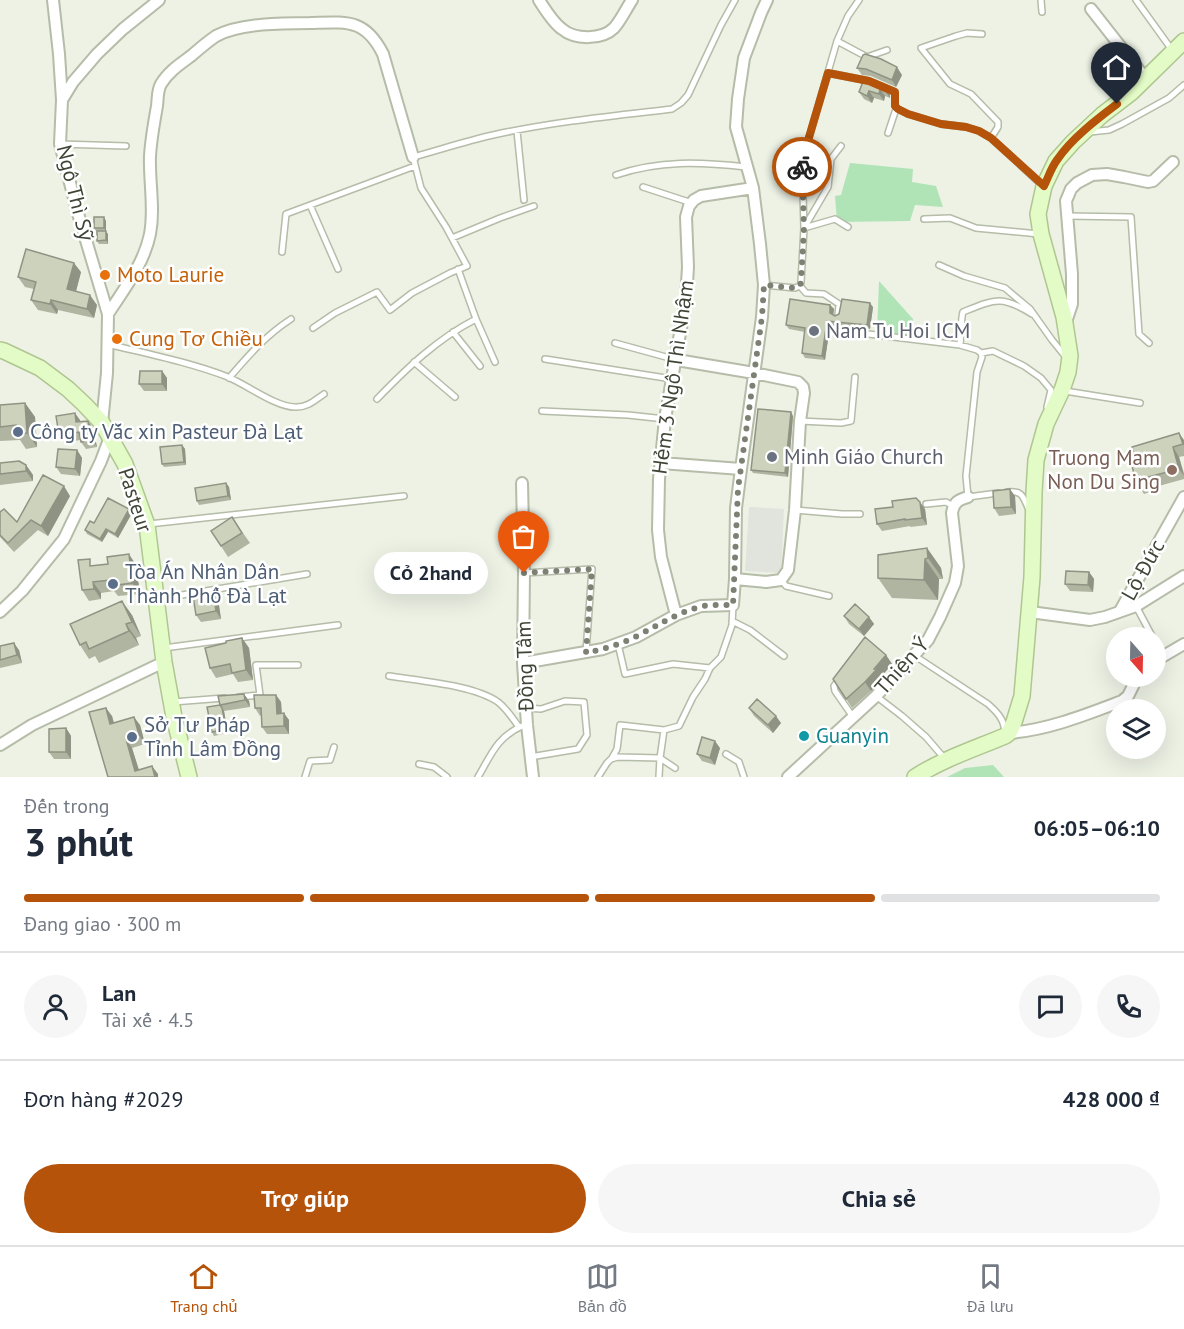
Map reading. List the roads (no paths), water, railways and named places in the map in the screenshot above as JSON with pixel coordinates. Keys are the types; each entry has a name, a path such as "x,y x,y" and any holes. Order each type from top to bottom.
{"street":[{"name":"Ngô Thì Sỹ","path":"53,0 62,100 60,144 108,314 107,373 102,423"},
{"path":"62,100 73,82 97,54 159,0"},
{"path":"538,0 562,30 588,38 601,36 614,28 632,0"},
{"path":"523,663 586,653 618,645 676,615 701,606 733,605 736,508 762,317 764,285 753,188 736,127 744,58 767,0"},
{"path":"1091,9 1146,80"},
{"path":"108,314 146,250 153,203 150,159 161,85 174,69 218,35 244,27 335,22 355,25 369,33 376,40 383,54 414,162"},
{"path":"1007,734 1022,696 1030,612 1036,460 1046,424 1062,390 1070,362 1070,348 1038,214 1044,186 1056,161 1083,133 1146,80 1178,46"},
{"path":"1065,325 1072,304 1066,201 1071,189 1092,175 1107,174 1153,181 1173,162"},
{"path":"692,203 701,196 753,188"},
{"name":"Hẻm 3 Ngô Thì Nhậm","path":"676,615 661,557 658,530 665,419 686,299 688,267 686,217 692,203"},
{"name":"Pasteur","path":"0,350 40,369 68,389 102,423 125,464 147,525 163,655 171,702 189,777"},
{"path":"677,360 798,382 803,387 795,510 788,570 781,580 766,582 735,579"},
{"path":"0,612 22,591 64,539 110,437"},
{"path":"661,463 741,469"},
{"name":"Đồng Tâm","path":"522,483 523,663 526,708 523,726 533,777"},
{"path":"953,506 958,500 968,497"},
{"name":"Lộ Đức","path":"1120,611 1184,497"},
{"name":"Thiện Ý","path":"788,777 876,696 928,640 955,583 958,566 953,506"},
{"path":"1030,612 1090,620 1105,617 1136,606 1184,576"},
{"path":"1166,655 1184,644"},
{"path":"0,745 32,725 163,655"},
{"path":"915,777 945,759 1007,734 1030,731 1076,718 1122,701 1128,696 1132,687"}],"lane":[{"path":"282,252 286,214 414,162 492,135 672,109 681,104 688,95 735,0"},
{"path":"800,286 804,228 802,162 837,41 848,16 859,0"},
{"path":"1041,0 1042,12"},
{"path":"1136,0 1156,30 1178,46"},
{"path":"982,34 967,33 921,48 950,84 971,94 998,122 998,127 991,138"},
{"path":"837,41 867,57 887,50"},
{"path":"828,73 869,81 895,92 895,106 908,114 941,124 973,129 991,138 1044,186"},
{"path":"1083,133 1109,130 1122,124 1169,98 1184,85"},
{"path":"888,133 898,109"},
{"path":"517,131 524,200"},
{"path":"60,144 126,146"},
{"path":"804,228 828,187 831,159 841,146"},
{"path":"313,328 335,313 377,292 390,310 412,293 467,266 421,188 414,162"},
{"path":"616,175 635,168 681,162 746,167"},
{"path":"643,187 692,203"},
{"path":"310,205 338,269"},
{"path":"452,238 534,206"},
{"path":"1067,216 1131,217 1138,334 1149,343"},
{"path":"924,219 950,218 976,228 1041,234"},
{"path":"804,228 835,219 848,227"},
{"path":"939,265 964,276 1005,288 1036,317 1070,362"},
{"path":"458,269 495,362"},
{"path":"764,285 795,288 800,286"},
{"path":"800,286 806,293 824,294 839,304 838,316"},
{"path":"960,345 961,315 977,306 995,301 1008,301 1036,317"},
{"path":"229,378 266,337 291,319"},
{"path":"377,399 414,362 453,332 476,319"},
{"path":"453,332 480,366"},
{"path":"860,333 960,345 981,353 993,351 1024,366 1041,378 1051,390 1044,418 1046,424"},
{"path":"615,343 677,360"},
{"path":"107,344 177,360 229,378 291,407 309,405 324,394"},
{"path":"981,353 966,476 968,497 1016,491 1022,495 1033,520"},
{"path":"545,359 672,379"},
{"path":"414,362 455,397"},
{"path":"800,421 841,423 851,421 855,377"},
{"path":"1062,390 1140,403"},
{"path":"542,411 665,419"},
{"path":"147,525 404,496"},
{"path":"926,504 946,502 953,506"},
{"path":"795,510 860,514"},
{"path":"524,573 592,569 586,653"},
{"path":"157,600 307,574"},
{"path":"781,580 786,586 830,596"},
{"path":"598,777 617,749 621,725 664,730 679,726 710,668 721,657 732,625 733,605"},
{"path":"1136,606 1147,627"},
{"path":"732,621 750,630 784,656"},
{"path":"163,655 338,625"},
{"path":"618,645 625,674 673,664 710,668"},
{"path":"915,656 997,711 1007,734"},
{"path":"171,702 260,695 256,665 298,665"},
{"path":"846,670 834,686 834,691 853,717"},
{"path":"389,676 458,687 481,695 497,702 523,726 496,745 478,777"},
{"path":"876,696 926,737 945,759"},
{"path":"526,708 542,709 565,701 584,702 587,735 578,749 530,757"},
{"path":"658,777 664,730"},
{"path":"306,777 310,761 330,760 334,747"},
{"path":"726,754 739,762 744,777"},
{"path":"612,759 618,757 660,758 675,768"},
{"path":"419,764 434,767 447,777"}],"place":[{"name":"Moto Laurie","path":"105,275"},
{"name":"Nam Tu Hoi ICM","path":"814,331"},
{"name":"Cung Tơ Chiều","path":"117,339"},
{"name":"Công ty Vắc xin Pasteur Đà Lạt","path":"18,432"},
{"name":"Minh Giáo Church","path":"772,457"},
{"name":"Truong Mam Non Du Sing","path":"1172,470"},
{"name":"Cỏ 2hand","path":"524,573"},
{"name":"Tòa Án Nhân Dân Thành Phố Đà Lạt","path":"113,584"},
{"name":"Guanyin","path":"804,736"},
{"name":"Sở Tư Pháp Tỉnh Lâm Đồng","path":"132,737"}]}
